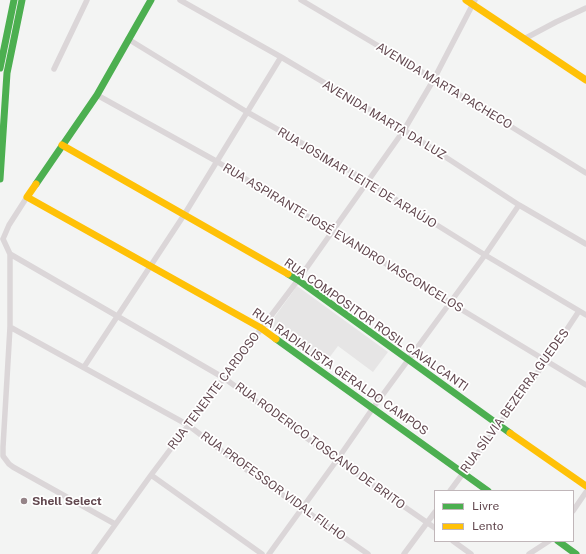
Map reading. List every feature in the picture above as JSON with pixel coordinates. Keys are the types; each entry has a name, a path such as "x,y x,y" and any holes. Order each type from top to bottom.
{"main road":[{"path":"0,68 1,56 14,0"},
{"path":"0,179 7,73 22,0"},
{"path":"27,197 97,95 151,0"},
{"path":"466,0 474,2 524,39 586,80"},
{"name":"RUA COMPOSITOR ROSIL CAVALCANTI","path":"62,145 298,280 498,425 586,486"},
{"name":"RUA RADIALISTA GERALDO CAMPOS","path":"27,197 262,328 487,490"},
{"path":"559,542 576,554"}],"street":[{"path":"54,69 87,0"},
{"name":"AVENIDA MARTA DA LUZ","path":"180,0 281,57 404,130 519,205 586,244"},
{"name":"AVENIDA MARTA PACHECO","path":"301,0 586,172"},
{"name":"RUA TENENTE CARDOSO","path":"94,554 114,524 298,280 368,183 404,130 434,79 474,2"},
{"path":"524,39 586,8"},
{"name":"RUA JOSIMAR LEITE DE ARAÚJO","path":"128,39 247,112 327,157 586,316"},
{"path":"84,367 184,215 281,57"},
{"name":"RUA ASPIRANTE JOSÉ EVANDRO VASCONCELOS","path":"97,95 216,161 586,385"},
{"path":"27,197 1,239 10,254 10,327 2,421 3,456 9,464 114,524"},
{"path":"269,554 485,255 519,205"},
{"name":"RUA RODERICO TOSCANO DE BRITO","path":"10,254 224,378 337,460 434,527"},
{"name":"RUA SÍLVIA BEZERRA GUEDES","path":"451,490 546,361 578,311"},
{"name":"RUA PROFESSOR VIDAL FILHO","path":"10,327 188,425 244,468 368,554"},
{"path":"151,475 262,554"},
{"path":"574,510 586,492"},
{"path":"404,554 434,513"},
{"path":"454,542 471,554"},
{"path":"529,554 547,542"}],"shaded area":[{"path":"297,286 388,352 373,372 338,346 323,366 268,326"}],"traffic: fast":[{"path":"0,68 14,0"},
{"path":"0,179 7,73 22,0"},
{"path":"36,184 97,95 151,0"},
{"path":"288,274 510,433"},
{"path":"276,339 487,490"},
{"path":"559,542 576,554"}],"traffic: slow":[{"path":"466,0 586,80"},
{"path":"62,145 288,274"},
{"path":"36,184 27,197 261,328 276,339"},
{"path":"510,433 586,486"}],"place":[{"name":"Shell Select","path":"24,501"}]}
